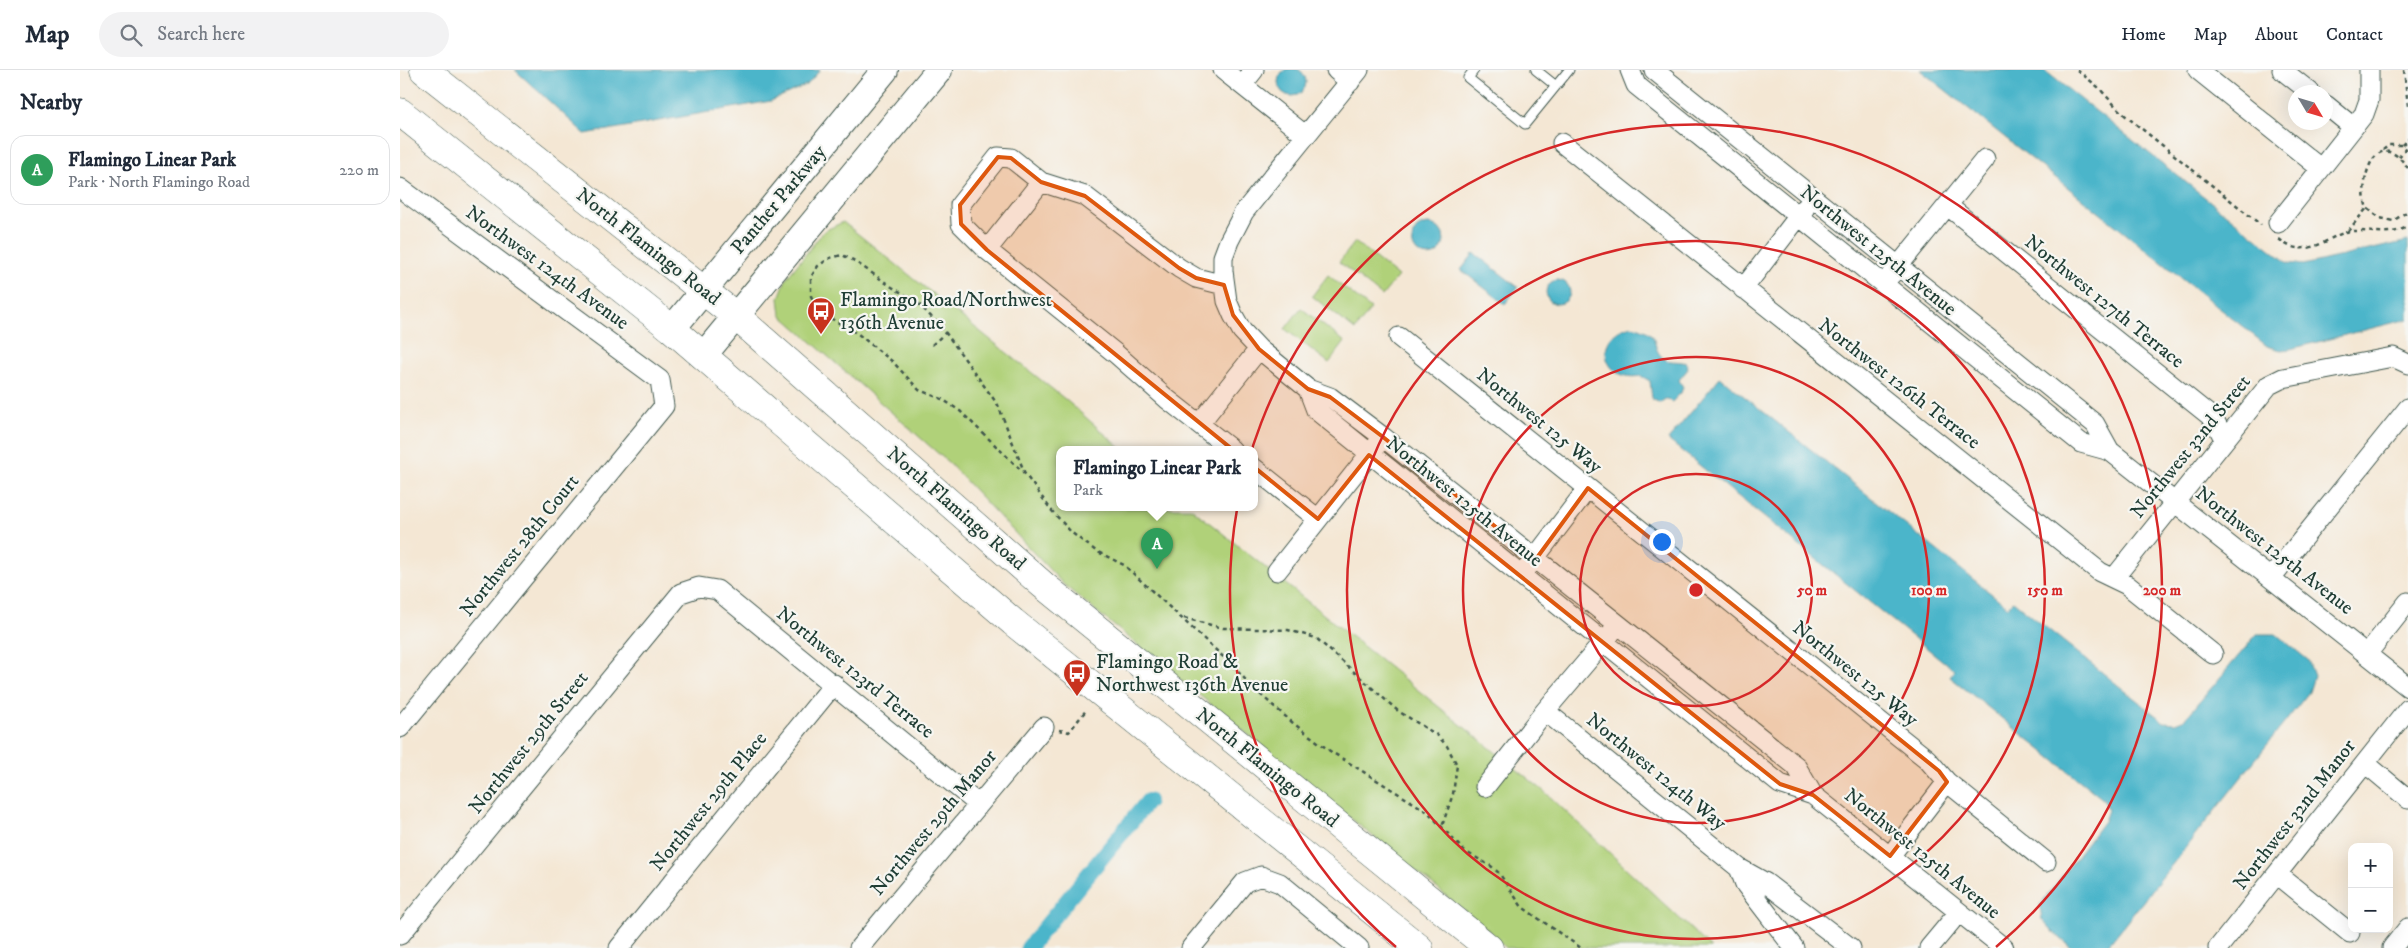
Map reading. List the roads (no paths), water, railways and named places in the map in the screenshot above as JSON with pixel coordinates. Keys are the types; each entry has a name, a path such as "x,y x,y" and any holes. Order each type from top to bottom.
{"highway":[{"name":"North Flamingo Road","path":"424,70 737,317 1043,585 1489,948"},
{"path":"400,112 672,329 1014,622 1419,948"}],"main road":[{"name":"Panther Parkway","path":"672,329 885,70"},
{"name":"Panther Parkway","path":"703,356 939,70"}],"street":[{"path":"1223,70 1306,136"},
{"path":"1242,85 1254,70"},
{"name":"Northwest 125th Avenue","path":"1630,70 1636,85 1654,100 2081,443 2110,451 2408,687"},
{"name":"Northwest 125th Avenue","path":"1654,70 1674,76 1813,198 2095,424 2110,451"},
{"path":"2198,70 2320,168"},
{"path":"2282,70 2301,85"},
{"path":"2272,228 2364,114 2369,100 2369,70"},
{"path":"1227,446 987,250 961,224 959,215 960,204 998,157 1011,158 1041,182 1085,196 1179,268 1196,278 1224,285 1224,257 1236,226 1306,136 1348,74"},
{"path":"1654,100 1674,76"},
{"path":"2333,111 2353,127"},
{"name":"Northwest 126th Terrace","path":"1562,143 2100,572 2127,584 2212,654"},
{"path":"1884,285 1985,159"},
{"path":"987,250 1041,182"},
{"name":"Northwest 124th Avenue","path":"400,188 660,380 663,389"},
{"path":"1743,289 1813,198"},
{"name":"Northwest 127th Terrace","path":"1948,206 2214,419 2224,440"},
{"name":"Northwest 125th Avenue","path":"1224,285 1232,315 1259,349 1308,389 1330,397 1383,437 1796,766 1813,794 2004,948"},
{"name":"Northwest 125 Way","path":"1399,337 1927,759 1948,782 2046,862"},
{"path":"1199,424 1259,349"},
{"name":"Northwest 32nd Street","path":"2114,578 2269,385 2283,378 2394,357 2408,364"},
{"name":"Northwest 28th Court","path":"400,728 664,406 663,389"},
{"name":"Northwest 125th Avenue","path":"1308,389 1316,410 1369,455 1780,784 1813,794"},
{"path":"2272,578 2408,408"},
{"path":"1277,571 1383,437"},
{"path":"1258,471 1318,519"},
{"path":"1521,576 1536,559 1588,488"},
{"name":"Northwest 123rd Terrace","path":"699,587 717,590 978,804"},
{"name":"Northwest 29th Street","path":"400,936 680,594 699,587"},
{"path":"2367,654 2408,602"},
{"path":"1485,787 1545,711 1618,624"},
{"name":"Northwest 29th Place","path":"619,948 834,684"},
{"name":"Northwest 32nd Manor","path":"2218,948 2408,710"},
{"name":"Northwest 124th Way","path":"1545,711 1739,868 1766,883 1851,948"},
{"name":"Northwest 29th Manor","path":"860,948 1044,727"},
{"path":"2365,763 2408,799"},
{"path":"1890,856 1948,782"},
{"name":"Northwest 124th Way","path":"1739,868 1745,884 1794,948"},
{"path":"2277,874 2348,930"},
{"path":"1191,948 1245,882 1261,876 1280,883 1359,948"},
{"path":"1930,948 1958,912"},
{"path":"2392,948 2408,928"}],"lane":[{"path":"1474,70 1468,78 1525,124 1569,70"},
{"path":"1536,70 1556,86"}],"water":[{"path":"1292,68 1302,72 1306,82 1302,92 1292,96 1282,92 1278,82 1282,72"},
{"path":"515,70 820,70 808,84 771,101 585,134"},
{"path":"1920,70 2044,70 2288,263 2303,265 2408,241 2408,319 2290,349 2281,350 2267,346"},
{"path":"1428,224 1434,225 1439,229 1443,234 1443,246 1439,251 1434,255 1428,256 1422,255 1417,251 1413,246 1412,240 1413,234 1417,229 1422,225"},
{"path":"1474,253 1518,287 1505,304 1461,270"},
{"path":"1558,280 1563,281 1569,287 1569,297 1563,303 1558,304 1553,303 1547,297 1546,292 1547,287 1553,281"},
{"path":"1632,326 1648,332 1652,336 1663,358 1686,363 1688,369 1679,380 1683,387 1681,393 1672,402 1665,399 1660,403 1652,399 1650,381 1641,376 1627,376 1617,372 1610,365 1606,357 1607,347 1611,338 1619,331"},
{"path":"1720,377 2008,607 2013,601 2164,722 2175,723 2185,719 2257,634 2276,634 2308,660 2314,676 2309,692 2106,948 2072,948 2042,920 2040,905 2104,821 2108,810 2104,800 1950,677 1954,670 1668,440"}],"waterway":[{"path":"1028,948 1148,801"}],"place":[{"name":"Flamingo Road/Northwest 136th Avenue","path":"821,335"},
{"name":"Flamingo Linear Park","path":"1157,569"},
{"name":"Flamingo Road & Northwest 136th Avenue","path":"1077,697"}]}
